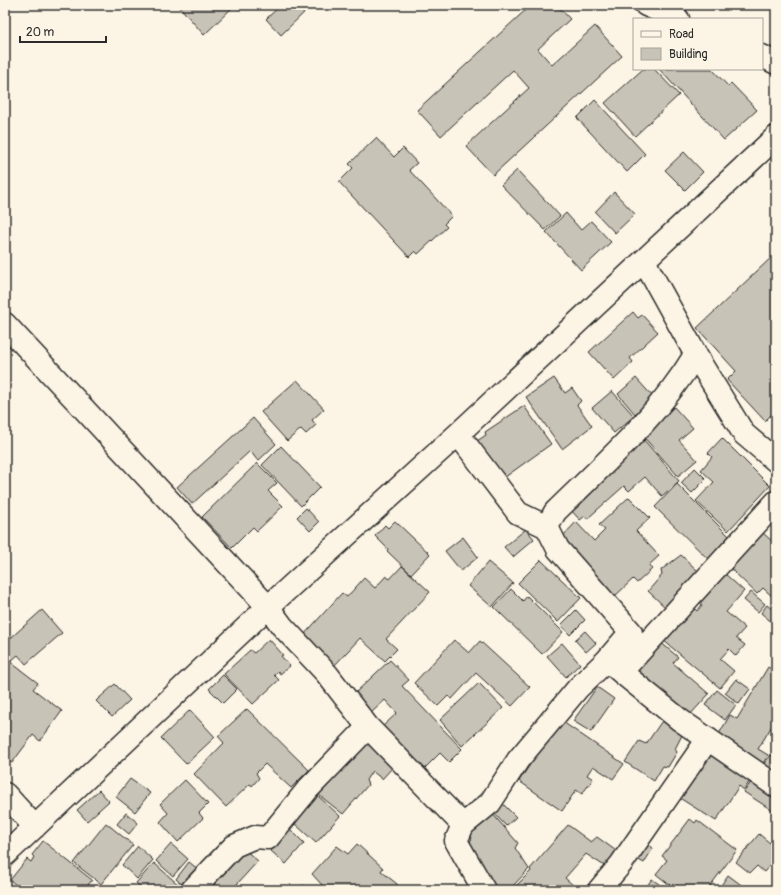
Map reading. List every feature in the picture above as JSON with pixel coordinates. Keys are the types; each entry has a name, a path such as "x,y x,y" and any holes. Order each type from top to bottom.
{"street":[{"path":"646,5 676,18"},
{"path":"763,56 776,63"},
{"path":"5,855 268,607 458,434 776,137"},
{"path":"644,261 695,355 744,434 776,461"},
{"path":"5,324 268,607 282,626 327,674 368,728 463,825"},
{"path":"547,527 555,512 634,435 681,378 695,355"},
{"path":"458,434 518,513 547,527 558,549 631,632 614,666"},
{"path":"484,890 456,841 463,825 490,803 518,760 578,688 614,666 775,504"},
{"path":"614,666 680,720 776,786"},
{"path":"192,890 234,846 255,837 268,838 308,789 368,728"},
{"path":"599,890 621,864 708,739"},
{"path":"5,794 35,827"}],"building":[{"path":"178,5 235,5 204,35"},
{"path":"235,5 244,5 240,9"},
{"path":"281,5 312,5 281,35 266,19"},
{"path":"531,5 557,5 570,19 538,49 552,65 595,26 622,56 493,175 466,146 529,88 513,70 441,136 417,110"},
{"path":"642,70 655,70 679,95 635,136 605,103"},
{"path":"660,70 713,70 728,86 731,83 757,110 724,140"},
{"path":"595,100 645,154 627,172 577,118"},
{"path":"376,138 394,157 403,148 417,163 409,170 452,216 444,224 447,227 418,254 415,251 409,257 339,182 353,168 349,164"},
{"path":"684,152 703,172 685,190 665,170"},
{"path":"517,170 560,216 545,230 501,185"},
{"path":"614,192 635,214 615,233 595,212"},
{"path":"566,213 581,230 591,221 611,242 581,270 546,232"},
{"path":"776,253 776,410 765,421 727,380 736,371 697,328"},
{"path":"633,312 638,318 642,315 658,332 630,358 633,362 614,380 589,352"},
{"path":"554,378 565,393 572,388 581,401 577,405 592,426 562,449 526,397"},
{"path":"636,378 654,398 635,414 618,394"},
{"path":"297,380 324,409 312,420 316,425 306,434 301,429 287,441 261,412"},
{"path":"612,391 634,416 614,433 592,408"},
{"path":"524,406 551,444 501,480 474,443 486,435 485,432"},
{"path":"674,407 693,428 679,440 697,460 678,476 642,435"},
{"path":"253,418 276,444 258,461 250,451 192,504 177,487"},
{"path":"722,438 770,486 728,531 696,501 714,482 701,470 712,457 708,453"},
{"path":"644,440 679,481 662,496 645,477 629,491 624,486 587,519 585,516 580,520 568,507"},
{"path":"281,446 320,487 301,506 262,465"},
{"path":"257,463 277,483 268,491 283,506 257,531 253,527 232,548 202,517"},
{"path":"695,468 706,479 692,493 681,483"},
{"path":"677,484 731,538 710,561 655,507"},
{"path":"629,497 650,518 636,531 659,556 649,565 652,569 637,583 633,579 613,598 561,543 565,539 563,536 576,522 594,541 605,530 599,525"},
{"path":"306,508 319,522 310,531 297,517"},
{"path":"395,521 430,554 411,574 387,551 388,549 375,536 385,525 388,528"},
{"path":"526,529 534,539 513,557 504,547"},
{"path":"762,532 774,543 776,541 776,593 773,597 763,588 757,594 730,568"},
{"path":"463,537 478,557 461,571 445,551"},
{"path":"681,555 698,571 666,608 648,591 662,575 661,570"},
{"path":"541,560 581,598 558,622 518,583"},
{"path":"488,562 513,583 492,607 468,586"},
{"path":"402,566 430,592 386,639 397,649 385,661 360,638 334,666 302,637 342,593 347,597 364,578 375,588 386,576 390,579"},
{"path":"724,573 744,591 726,612 745,628 736,638 745,645 736,656 729,649 720,659 734,671 720,688 663,640 692,606 697,611 702,605 700,602"},
{"path":"511,589 523,601 527,596 563,632 542,654 494,607"},
{"path":"751,592 765,604 758,612 744,600"},
{"path":"767,605 776,613 775,625 761,613"},
{"path":"42,610 62,633 26,664 18,655 11,661 5,655 5,643"},
{"path":"576,610 585,620 570,635 561,625"},
{"path":"585,631 596,643 586,652 575,640"},
{"path":"269,639 283,655 281,656 290,666 280,674 278,671 274,675 279,680 253,704 224,674 250,650 254,653"},
{"path":"454,640 469,653 480,641 530,687 512,706 476,673 452,699 448,696 438,706 414,683"},
{"path":"659,641 678,657 673,663 709,694 689,716 637,675 636,667"},
{"path":"562,643 580,664 566,677 547,656"},
{"path":"390,660 409,680 402,686 462,749 449,762 440,753 422,771 381,728 397,713 385,700 371,713 354,694"},
{"path":"9,661 38,683 33,689 62,711 40,741 33,735 12,763 5,758 5,667"},
{"path":"768,667 776,672 776,719 758,749 768,755 761,767 716,739 730,715 737,719"},
{"path":"223,675 237,689 223,703 209,689"},
{"path":"736,679 750,689 739,704 725,693"},
{"path":"479,683 503,708 462,746 440,720"},
{"path":"115,684 130,700 112,717 96,701"},
{"path":"597,687 614,699 591,732 573,721"},
{"path":"717,690 736,705 725,720 705,705"},
{"path":"247,709 309,770 291,788 265,764 256,773 259,778 252,786 250,784 226,807 194,774 224,743 218,736"},
{"path":"190,710 215,737 186,764 161,738"},
{"path":"664,718 684,731 675,749 677,752 668,767 663,766 654,781 625,762 639,741 646,744"},
{"path":"560,720 624,764 613,779 593,766 587,775 593,779 582,794 576,790 562,811 519,781"},
{"path":"369,741 393,767 382,779 372,771 366,780 368,785 343,814 319,795"},
{"path":"710,748 753,776 744,790 739,786 716,821 678,797"},
{"path":"771,755 776,758 776,779 761,767"},
{"path":"754,778 776,794 776,807 773,811 744,792"},
{"path":"130,779 150,793 135,812 116,797"},
{"path":"185,780 208,804 199,813 203,818 178,842 160,822 168,813 160,804"},
{"path":"99,790 109,801 87,821 77,810"},
{"path":"318,796 340,816 316,843 294,823"},
{"path":"503,804 516,817 506,826 493,812"},
{"path":"490,811 518,843 515,848 529,869 509,890 495,890 469,844 472,838 467,830"},
{"path":"126,813 138,823 129,834 117,824"},
{"path":"690,819 695,823 697,820 737,850 707,890 676,890 656,874 667,860 662,856"},
{"path":"106,823 133,845 101,884 74,863"},
{"path":"568,825 591,842 597,837 619,853 609,869 586,854 565,878 574,886 570,890 512,890 531,871 530,869"},
{"path":"290,829 304,843 286,864 271,851"},
{"path":"759,834 776,848 776,866 772,863 764,872 757,866 750,873 736,862"},
{"path":"43,841 92,880 84,890 22,890 10,880 27,859 31,862 34,857 32,855"},
{"path":"644,842 653,848 644,863 635,858"},
{"path":"171,844 188,859 173,876 156,861"},
{"path":"357,844 383,868 381,871 397,884 397,887 394,890 318,890 322,885 312,874 337,846 348,854"},
{"path":"138,846 153,860 137,879 122,865"},
{"path":"245,850 258,861 237,884 243,890 209,890"},
{"path":"189,862 199,870 185,887 176,879"},
{"path":"154,863 180,886 177,890 144,890 136,883"},
{"path":"728,875 748,890 718,890"},
{"path":"652,879 667,890 644,890"},
{"path":"303,885 309,890 298,890"}]}
